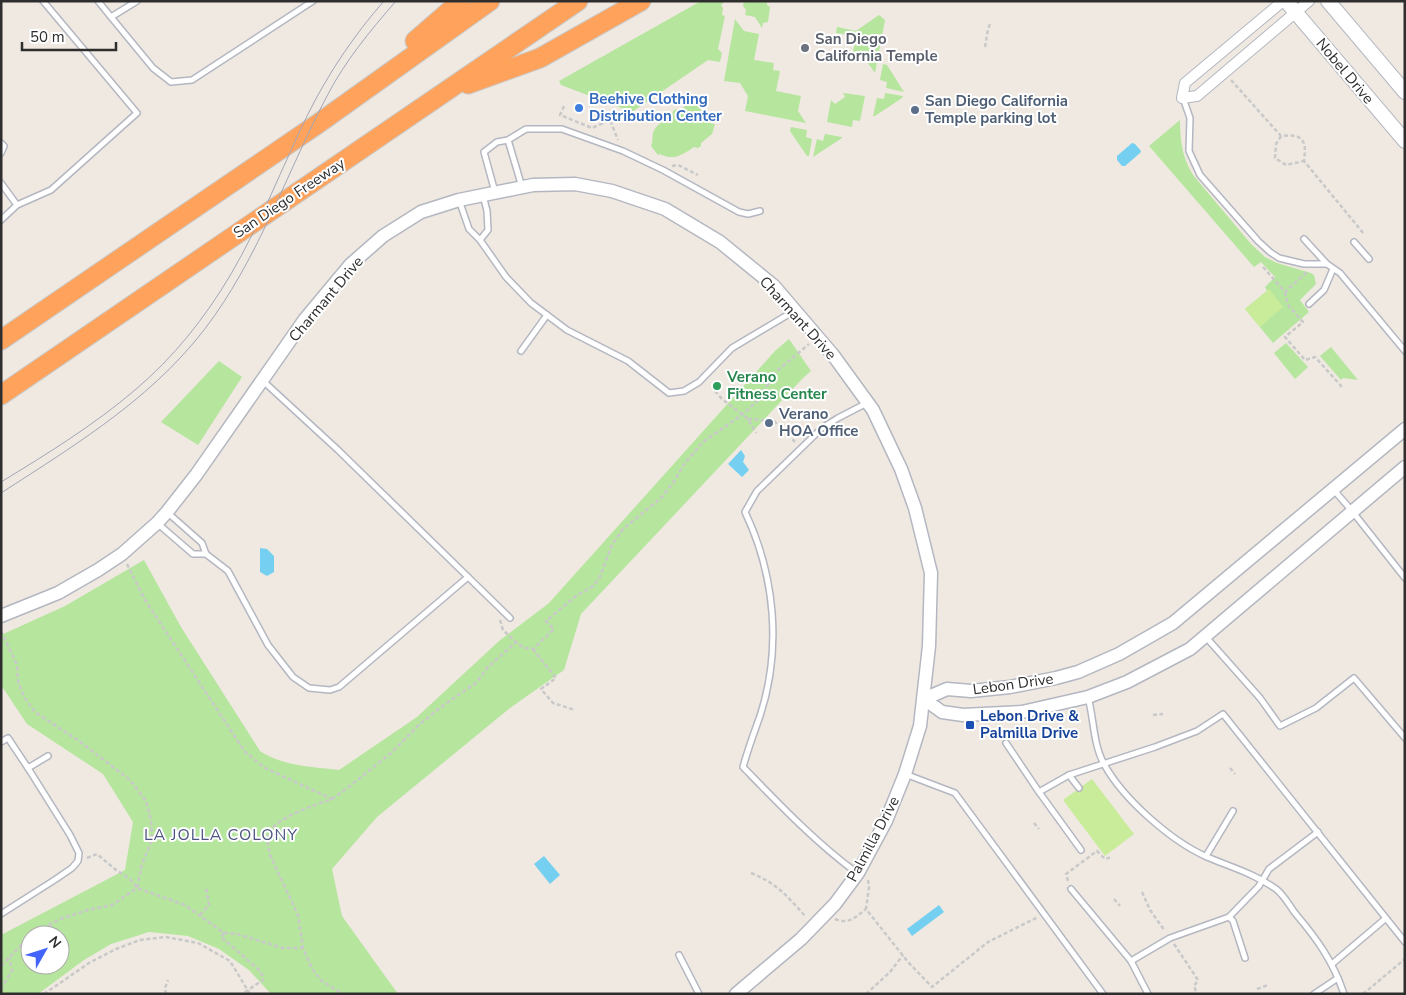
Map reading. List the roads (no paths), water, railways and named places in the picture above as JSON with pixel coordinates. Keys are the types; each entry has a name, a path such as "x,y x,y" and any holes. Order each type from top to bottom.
{"highway":[{"path":"319,123 462,1"},
{"path":"1,340 319,123 490,1"},
{"name":"San Diego Freeway","path":"1,395 578,1"},
{"path":"441,94 540,58 641,1"}],"main road":[{"name":"Nobel Drive","path":"1284,1 1405,141"},
{"path":"1328,1 1405,92"}],"street":[{"path":"1284,1 1185,83 1182,98 1196,96 1309,1"},
{"name":"Charmant Drive","path":"1,616 58,593 98,570 122,554 157,523 222,438 305,319 350,265 383,236 421,212 459,200 533,185 575,184 612,191 664,209 720,242 774,286 833,355 872,410 901,469 915,508 931,573 929,646 924,699"},
{"name":"Lebon Drive","path":"924,699 947,689 971,691 1056,678 1078,672 1119,654 1173,623 1405,429"},
{"name":"Lebon Drive","path":"924,699 942,712 963,715 1022,712 1088,697 1127,682 1190,649 1405,467"},
{"name":"Palmilla Drive","path":"736,994 801,939 825,914 858,873 886,821 905,774 920,726 924,699"}],"lane":[{"path":"1,220 17,205 51,190 137,113 43,1"},
{"path":"98,1 153,68 171,82 192,80 313,1"},
{"path":"111,17 137,1"},
{"path":"1182,98 1190,118 1189,151 1200,175 1270,252 1279,258 1313,264 1327,264"},
{"path":"480,240 488,230 487,211 489,193 484,152 497,142 508,140 526,129 562,129 623,151 663,170 739,212 748,214 760,210"},
{"path":"508,140 522,187"},
{"path":"1,143 4,146 1,153"},
{"path":"1,183 17,205"},
{"path":"459,200 469,229 480,240 506,277 530,303 567,330 628,361 669,393 684,391 699,382 732,348 795,310"},
{"path":"1304,239 1327,264 1340,273 1405,352"},
{"path":"1354,242 1369,259"},
{"path":"1309,304 1324,290 1333,268"},
{"path":"521,351 547,315"},
{"path":"262,380 338,450 510,618"},
{"path":"858,873 832,854 789,815 743,766 760,715 770,674 773,643 773,611 766,575 754,530 745,512 757,491 822,428 867,403"},
{"path":"1333,490 1405,578"},
{"path":"167,512 202,543 206,554 228,571 268,645 293,677 309,688 330,690 339,687 468,577"},
{"path":"157,523 194,554 206,554"},
{"path":"1205,636 1260,698 1280,726 1316,708 1354,678 1405,738"},
{"path":"1088,697 1096,745 1104,764 1130,799 1173,838 1206,856 1262,880 1278,891 1319,942 1332,964 1344,994"},
{"path":"1039,792 1069,775 1155,747 1196,731 1223,714 1405,942"},
{"path":"1,742 8,738 79,853 78,861 72,868 1,914"},
{"path":"1006,743 1081,850"},
{"path":"28,768 48,756"},
{"path":"905,774 955,793 1103,994"},
{"path":"1069,775 1079,788"},
{"path":"1206,856 1233,811"},
{"path":"1131,962 1170,938 1229,917 1258,886 1269,869 1318,832"},
{"path":"1071,890 1131,962 1148,994"},
{"path":"1229,917 1233,921 1245,958"},
{"path":"1332,964 1386,919"},
{"path":"679,955 699,994"},
{"path":"1314,994 1338,978"}],"water":[{"path":"1132,143 1141,151 1125,166 1122,166 1117,160 1117,156"},
{"path":"741,450 745,456 743,462 749,470 742,477 728,464"},
{"path":"260,548 267,549 274,556 274,572 267,576 260,572"},
{"path":"544,856 560,875 550,884 534,864"},
{"path":"939,905 944,912 912,936 907,929"}],"tram line":[{"path":"1,482 70,439 119,403 163,364 188,336 221,290 242,255 324,84 352,41 384,1"},
{"path":"1,493 60,455 117,414 170,369 194,343 215,315 247,263 313,123 334,83 358,47 396,1"}],"place":[{"name":"San Diego California Temple","path":"805,48"},
{"name":"Beehive Clothing Distribution Center","path":"579,108"},
{"name":"San Diego California Temple parking lot","path":"915,110"},
{"name":"Verano Fitness Center","path":"717,386"},
{"name":"Verano HOA Office","path":"769,423"},
{"name":"Lebon Drive & Palmilla Drive","path":"970,725"}],"district":[{"name":"LA JOLLA COLONY","path":"221,835"}]}
